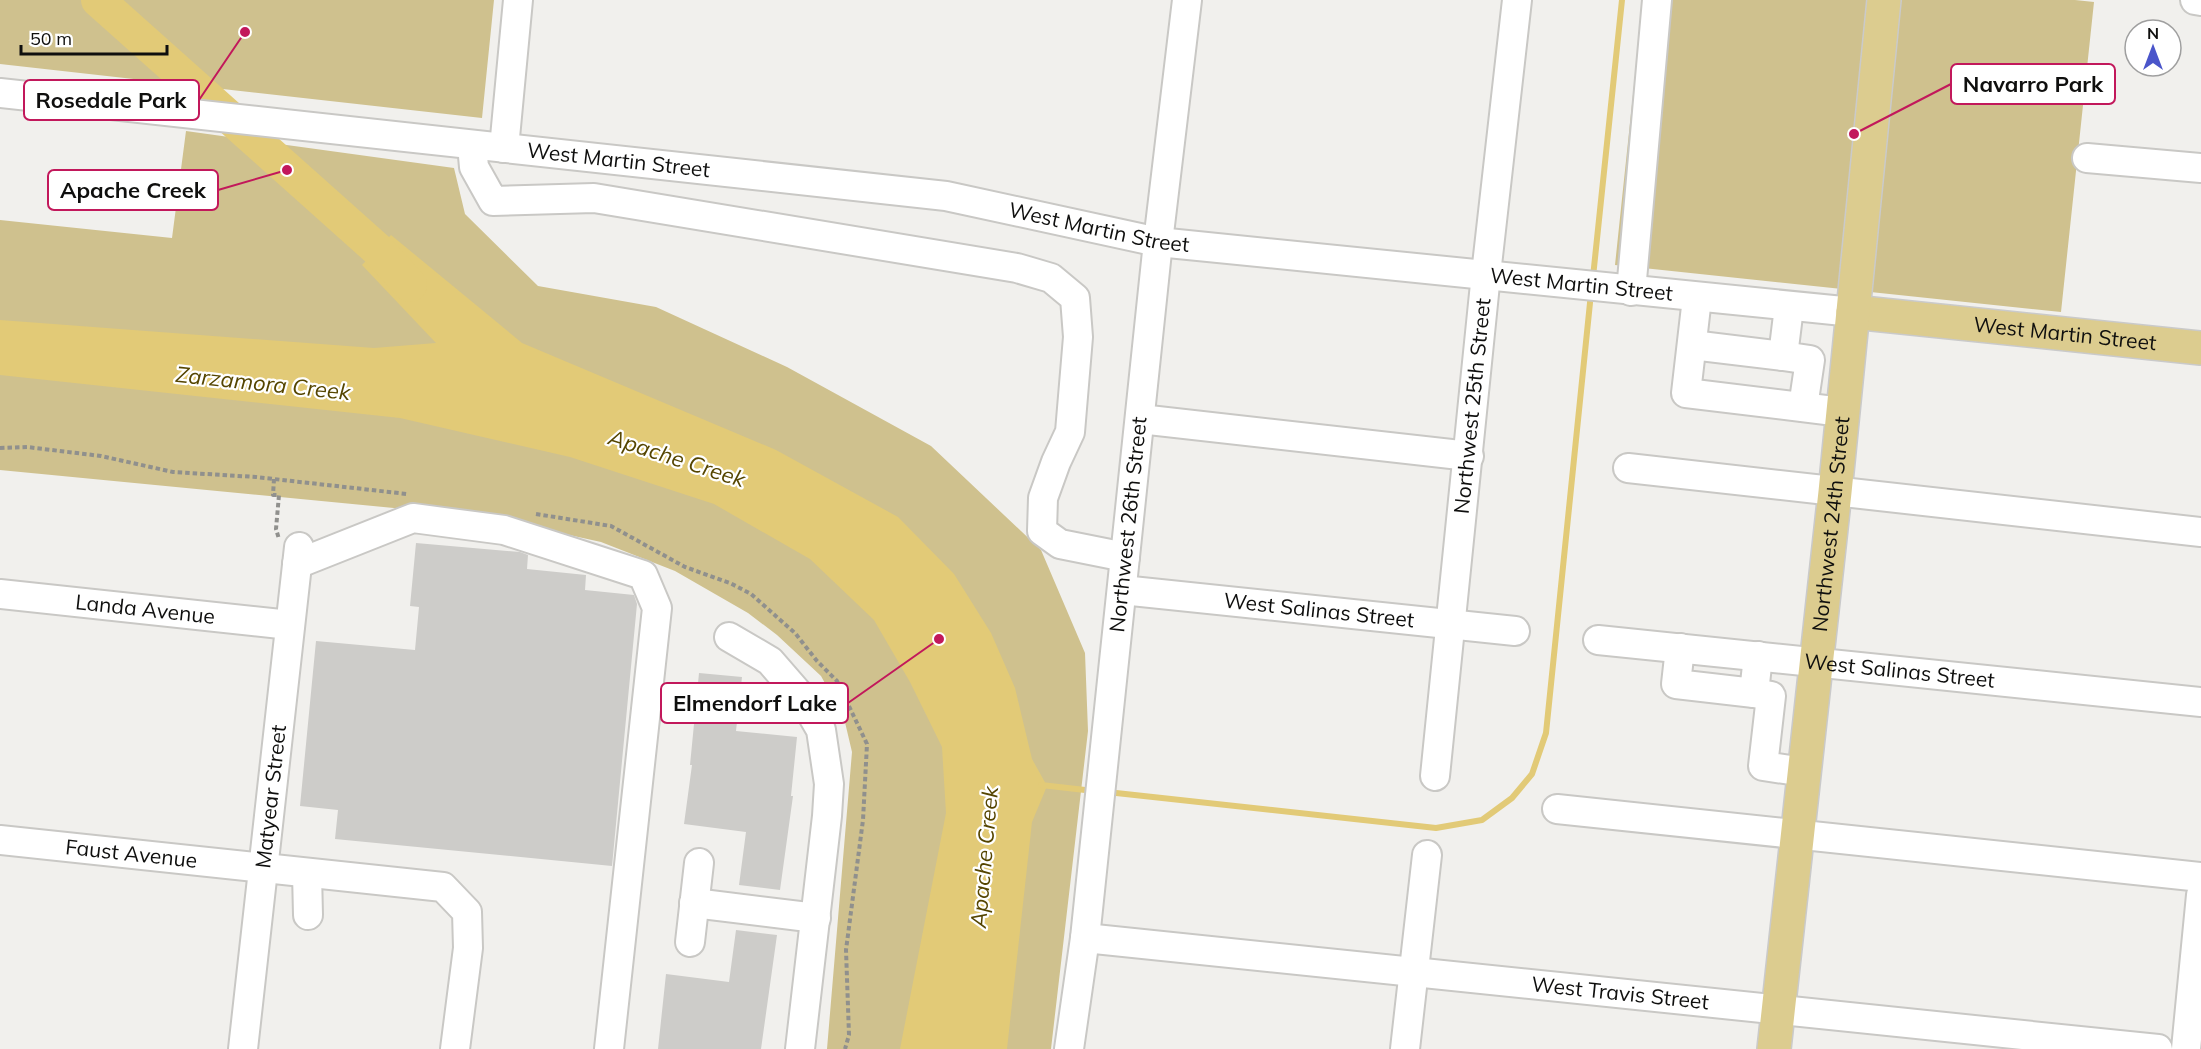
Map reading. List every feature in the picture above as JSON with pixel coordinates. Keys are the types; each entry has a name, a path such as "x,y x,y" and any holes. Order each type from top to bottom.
{"main road":[{"name":"Northwest 24th Street","path":"1774,1049 1835,492 1884,0"},
{"name":"West Martin Street","path":"1853,312 2201,348"}],"street":[{"path":"504,148 518,0"},
{"name":"Northwest 26th Street","path":"1070,1049 1085,938 1158,242 1187,0"},
{"name":"Northwest 25th Street","path":"1435,776 1469,456 1485,274 1517,0"},
{"path":"1628,290 1657,0"},
{"path":"2195,0 2201,1"},
{"name":"West Martin Street","path":"0,93 946,196 1158,242 1853,312"},
{"path":"472,145 474,167 494,201 594,198 1017,268 1051,278 1075,298 1078,336 1070,432 1043,498 1042,531 1060,544 1125,557"},
{"path":"2087,158 2201,168"},
{"path":"1698,298 1686,393 1842,412"},
{"path":"1783,356 1789,307"},
{"path":"1692,345 1810,360 1803,407"},
{"path":"1140,419 1469,456"},
{"path":"1628,468 2201,532"},
{"path":"298,555 413,518 504,530 643,575 657,608 609,1049"},
{"name":"Matyear Street","path":"243,1049 298,555"},
{"name":"West Salinas Street","path":"1122,590 1515,631"},
{"name":"Landa Avenue","path":"0,594 290,625"},
{"path":"729,637 770,661 803,699 821,730 829,784 827,816 800,1049"},
{"name":"West Salinas Street","path":"1598,640 2201,702"},
{"path":"1680,648 1676,684 1771,696 1763,766 1804,772"},
{"path":"1754,693 1758,656"},
{"path":"1557,809 2201,878"},
{"name":"Faust Avenue","path":"0,840 442,887 467,912 468,948 455,1049"},
{"path":"1405,1049 1427,855"},
{"path":"690,942 699,864"},
{"path":"307,873 308,915"},
{"path":"2186,1049 2201,895"},
{"path":"694,903 816,918"},
{"name":"West Travis Street","path":"1085,938 2158,1049"}],"path":[{"path":"0,448 27,447 101,456 173,472 274,479 417,495"},
{"path":"274,479 273,495 279,495 276,529 280,543 298,555"},
{"path":"531,513 611,526 685,567 751,594 795,633 817,662 837,681 867,744 862,820 846,950 849,1035 845,1049"}],"shaded area":[{"path":"0,0 494,0 482,118 0,64"},
{"path":"1643,0 2075,0 2094,2 2061,312 1615,265"},
{"path":"186,131 454,168 465,214 538,286 656,307 787,367 931,446 1041,550 1085,653 1088,731 1051,1049 827,1049 852,752 844,718 821,676 777,635 748,613 675,571 601,542 487,517 0,470 0,220 172,238"}],"water":[{"name":"Zarzamora Creek","path":"391,235 522,343 776,450 898,517 954,574 991,633 1015,688 1032,759 1047,786 1032,822 1007,1049 900,1049 946,813 942,747 910,682 874,620 810,559 714,504 570,457 400,418 0,375 0,320 374,348 436,343 362,265"}],"building":[{"path":"416,543 520,552 528,555 527,569 586,575 585,590 634,595 637,604 612,866 335,839 338,810 300,806 316,641 415,650 419,607 410,606"},
{"path":"699,673 742,677 736,731 797,737 791,796 793,796 780,890 739,885 746,832 684,824 692,765 690,765"},
{"path":"736,930 777,935 761,1049 658,1049 666,974 729,982"}],"waterway":[{"name":"Apache Creek","path":"98,0 378,250 410,285"},
{"path":"1593,277 1622,0"},
{"path":"1107,792 1436,828 1482,820 1512,798 1532,774 1546,733 1591,293"},
{"path":"1041,785 1094,791"}],"place":[{"name":"Rosedale Park","path":"245,32"},
{"name":"Navarro Park","path":"1854,134"},
{"name":"Apache Creek","path":"287,170"},
{"name":"Elmendorf Lake","path":"939,639"}]}
